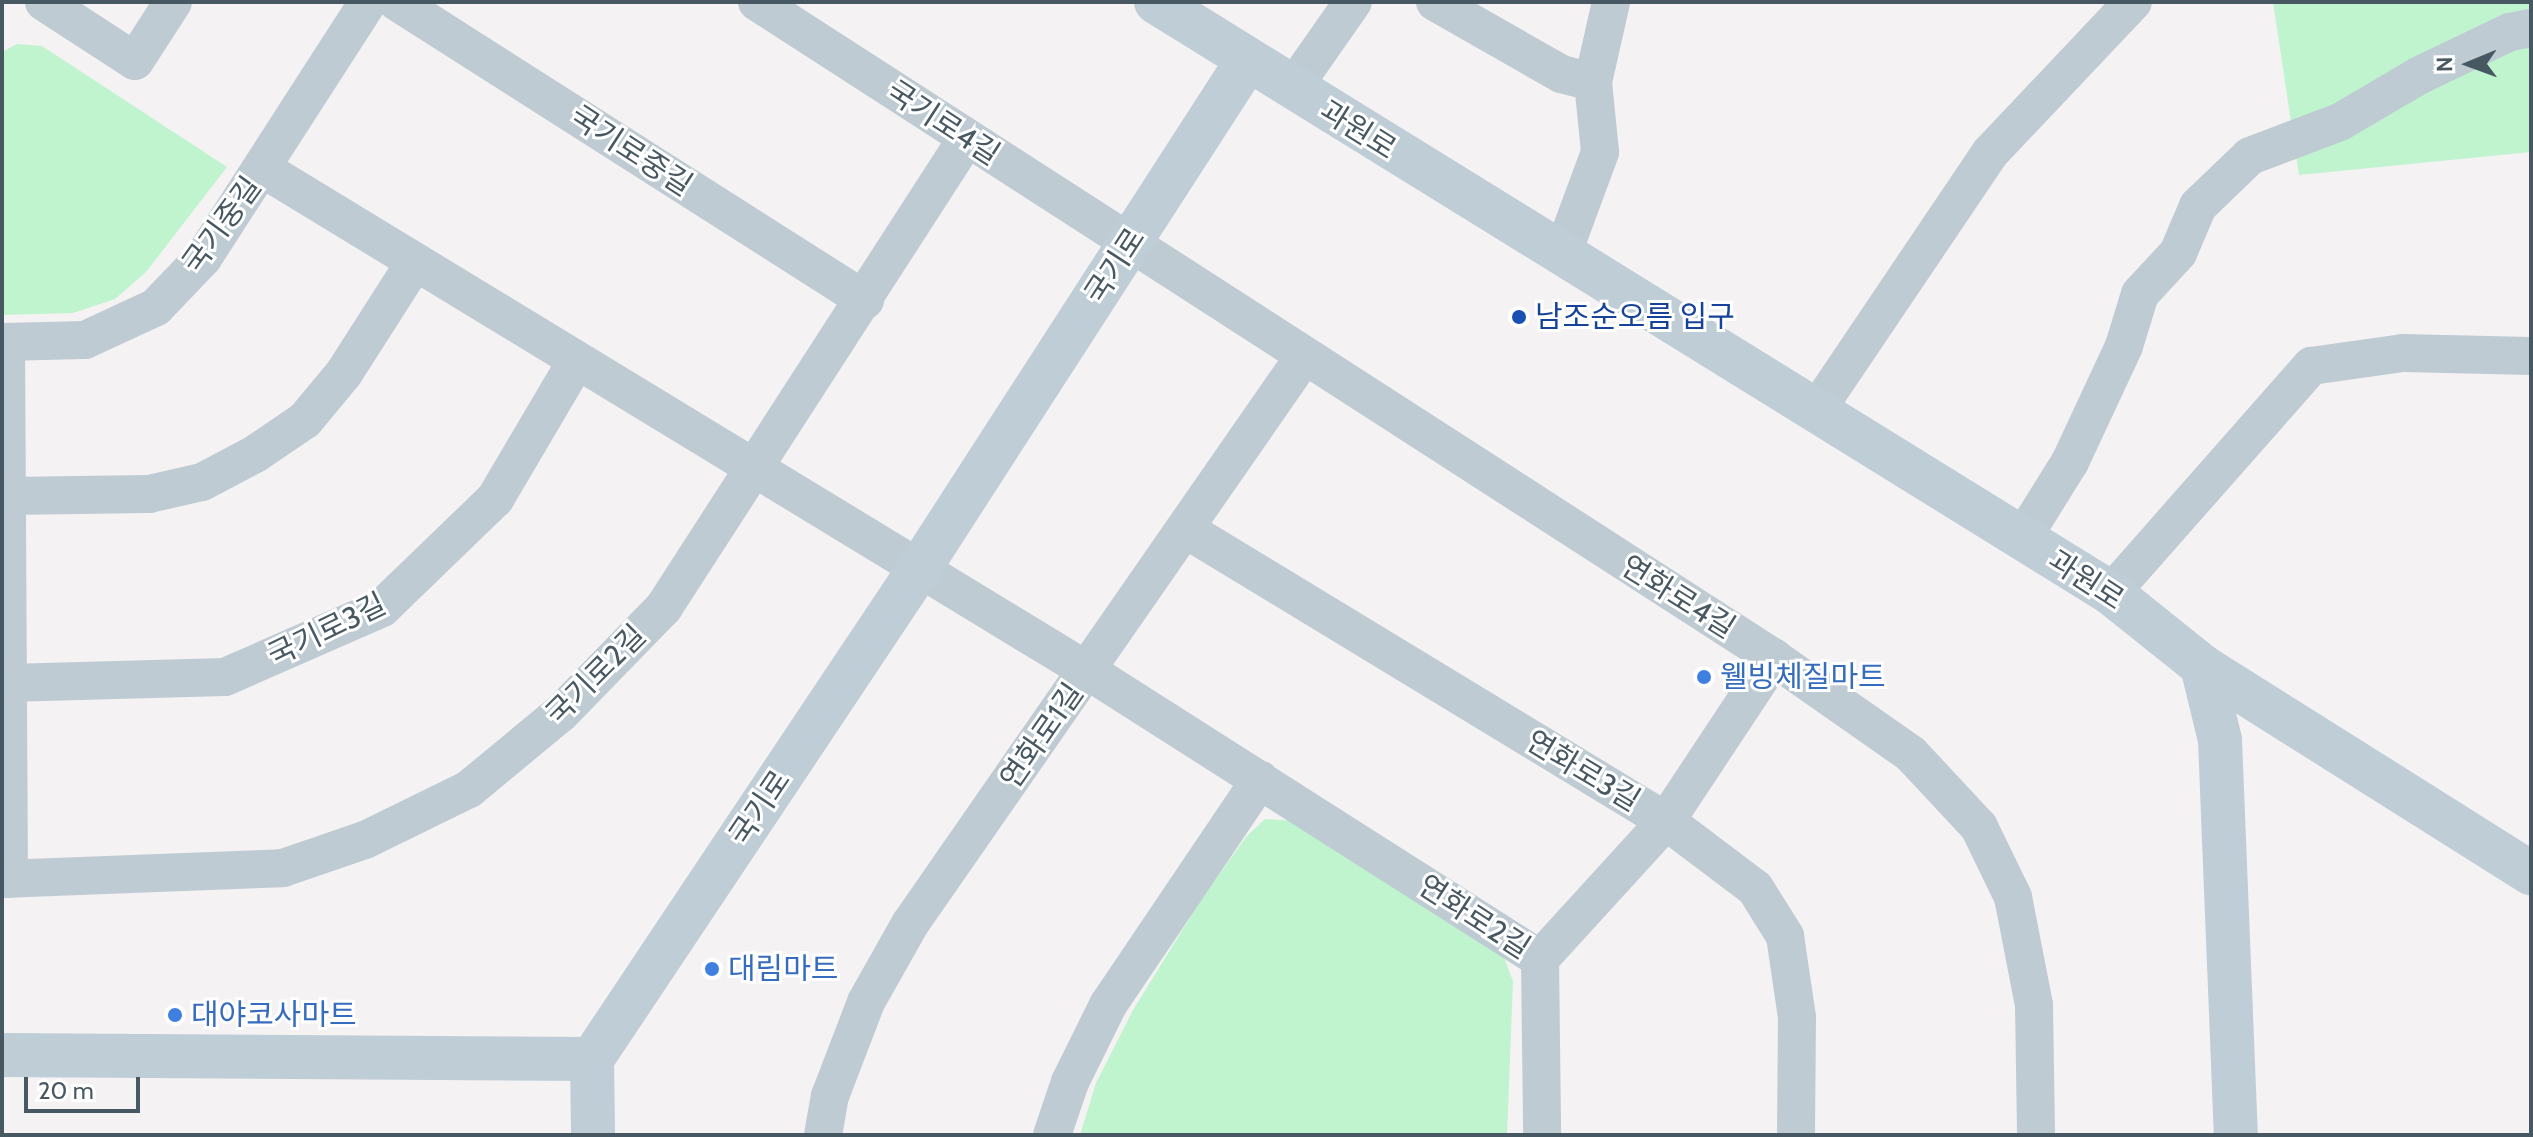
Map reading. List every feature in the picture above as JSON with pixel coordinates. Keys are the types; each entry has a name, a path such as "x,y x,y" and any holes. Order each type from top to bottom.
{"main road":[{"name":"과원로","path":"1156,2 1292,89 2111,593 2202,666 2531,873"},
{"name":"국기로","path":"592,1059 919,569 1247,61"},
{"path":"2202,666 2220,740 2236,1135"},
{"path":"2,1055 592,1059 593,1135"}],"street":[{"path":"44,2 135,61 173,2"},
{"name":"국기중길","path":"4,342 85,340 156,307 203,258 368,2"},
{"name":"국기로중길","path":"397,2 865,300"},
{"name":"국기로4길","path":"757,2 1130,244"},
{"path":"1292,89 1353,2"},
{"path":"1435,2 1561,74 1593,82"},
{"path":"1562,255 1600,152 1593,82 1611,2"},
{"path":"1816,411 1990,153 2133,2"},
{"path":"2022,539 2070,462 2124,346 2140,294 2178,253 2198,206 2250,156 2340,122 2418,76 2510,32 2531,28"},
{"name":"국기로2길","path":"6,879 283,868 365,840 469,789 561,713 664,607 967,138"},
{"path":"263,169 919,569"},
{"name":"연화로4길","path":"1130,244 1774,658 1911,754 1979,827 2013,897 2034,1005 2036,1135"},
{"path":"7,496 149,494 202,482 255,454 305,420 344,373 415,262"},
{"path":"4,342 8,683 6,879"},
{"path":"2111,593 2311,366 2403,353 2531,356"},
{"name":"연화로1길","path":"823,1135 830,1096 866,1002 910,924 1303,358"},
{"name":"국기로3길","path":"8,683 225,677 382,608 495,499 577,360"},
{"name":"연화로3길","path":"1185,529 1666,821 1755,888 1785,936 1797,1017 1796,1135"},
{"name":"연화로2길","path":"919,569 1088,671 1540,959 1542,1135"},
{"path":"1540,959 1666,821 1774,658"},
{"path":"1052,1135 1070,1082 1108,1005 1260,780"}],"green space":[{"path":"2273,2 2531,2 2531,152 2299,175"},
{"path":"17,44 42,46 227,167 146,272 115,299 73,313 2,315 2,52"},
{"path":"1265,819 1294,821 1503,955 1513,981 1507,1135 1080,1135 1096,1083 1133,1010 1201,900 1246,837"}],"place":[{"name":"남조순오름 입구","path":"1519,317"},
{"name":"웰빙체질마트","path":"1704,677"},
{"name":"대림마트","path":"712,969"},
{"name":"대야코사마트","path":"175,1015"}]}
